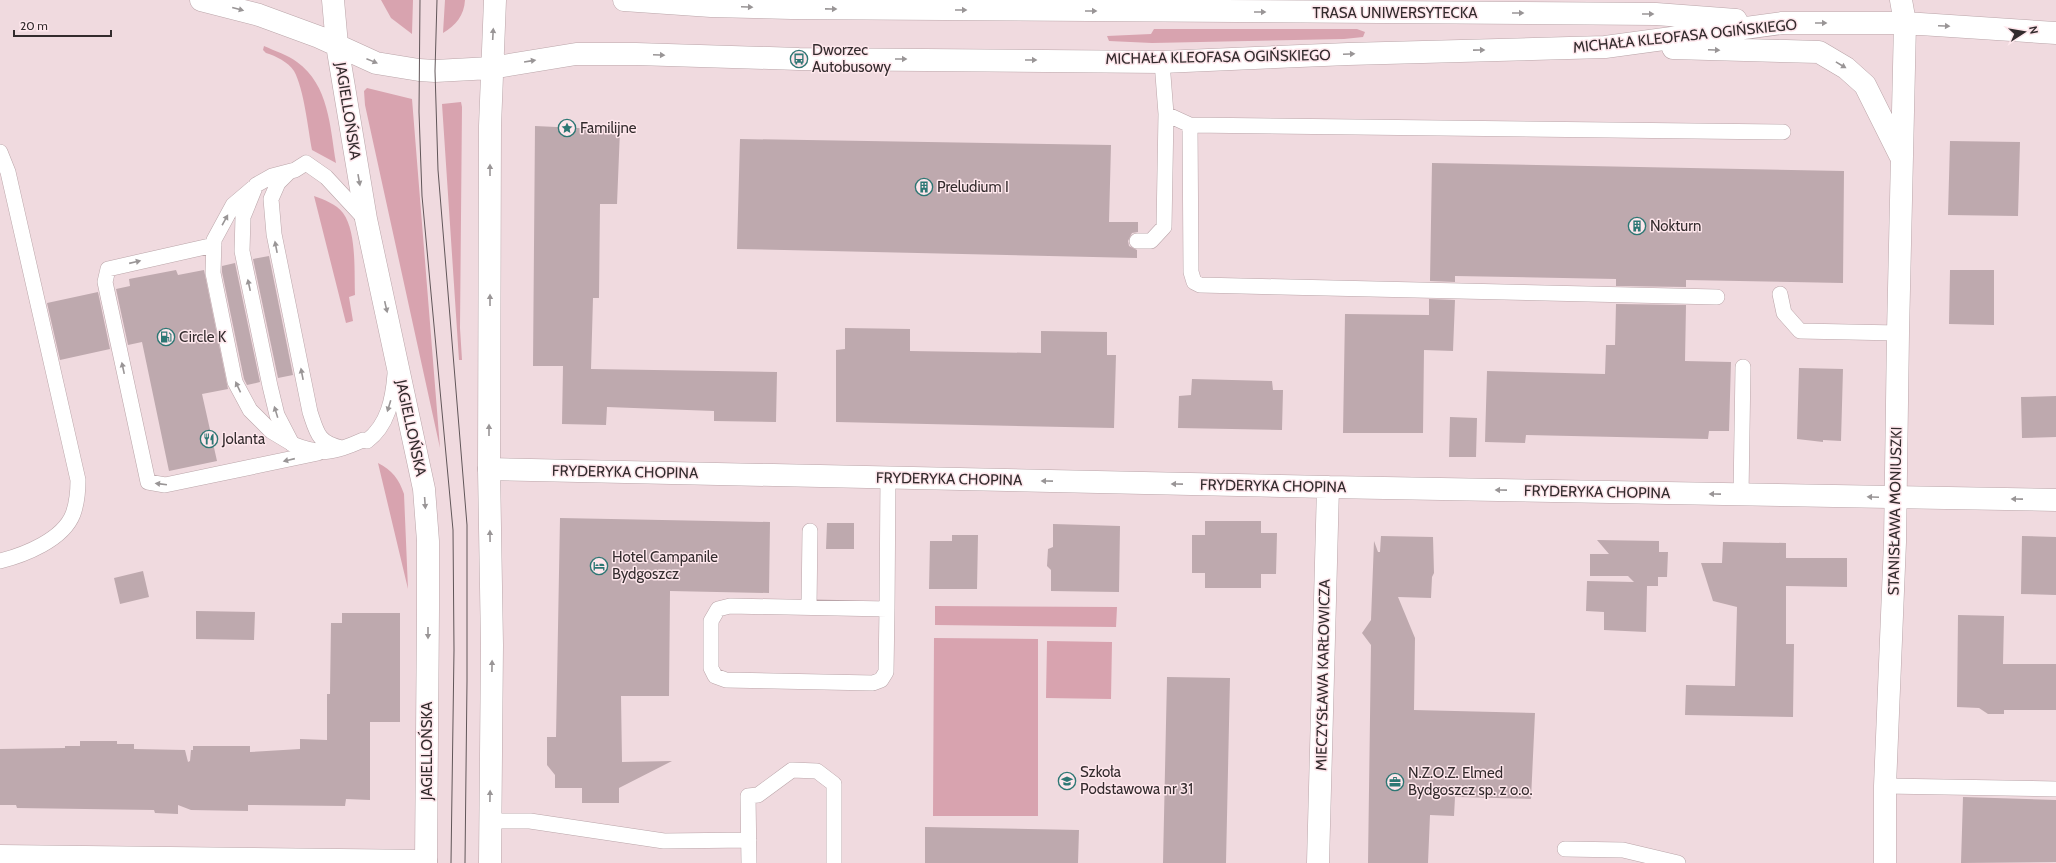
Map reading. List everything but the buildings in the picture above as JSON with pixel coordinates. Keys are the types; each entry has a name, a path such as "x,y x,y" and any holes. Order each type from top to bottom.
{"main road":[{"name":"MICHAŁA KLEOFASA OGIŃSKIEGO","path":"200,0 259,15 337,45 376,63 418,70 491,68 576,54 636,54 799,59 1162,62 1348,54 1605,47 1782,23 1905,23 2056,33"},
{"name":"JAGIELLOŃSKA","path":"333,0 337,45 366,219 424,489 428,541 426,862"},
{"path":"490,863 489,821 492,645 489,469 491,68 495,0"},
{"name":"TRASA UNIWERSYTECKA","path":"624,0 711,6 792,8 1656,14 1782,23"},
{"name":"STANISŁAWA MONIUSZKI","path":"1885,863 1885,786 1896,498 1901,158 1905,23 1902,0"},
{"path":"1905,23 1916,0"},
{"name":"STANISŁAWA MONIUSZKI","path":"1605,47 1819,52 1846,68 1865,85 1901,158"},
{"name":"FRYDERYKA CHOPINA","path":"489,469 1328,487 2056,500"},
{"name":"MIECZYSŁAWA KARŁOWICZA","path":"1318,863 1328,487"},
{"path":"0,856 426,862"}],"lane":[{"path":"1137,241 1151,241 1164,227 1166,114 1162,62"},
{"path":"1166,114 1190,125 1783,132"},
{"path":"1190,125 1191,272 1194,282 1200,285 1717,297"},
{"path":"0,152 8,172 78,480 73,515 62,530 37,548 20,556 0,561"},
{"path":"327,452 312,452 292,444 271,431 250,410 235,382 213,273 214,240 233,205 256,185 272,176 289,172 306,163 326,177 366,219"},
{"path":"289,172 278,183 271,199 274,234 308,405 318,437 330,446 345,448"},
{"path":"256,185 243,217 242,251 277,415 292,444"},
{"path":"214,245 108,269 105,282 148,482 165,485 327,452 345,448 363,440 367,441 374,436 384,422 393,393 396,353"},
{"path":"1780,294 1784,313 1800,331 1898,333"},
{"path":"1741,495 1743,367"},
{"path":"887,608 730,606 718,609 711,621 711,668 715,676 734,680 873,683 881,680 886,672 887,608 888,477"},
{"path":"809,607 810,531"},
{"path":"749,863 748,796 758,795 792,770 817,770 834,784 834,863"},
{"path":"1885,786 2056,788"},
{"path":"489,821 530,821 664,841 749,840"},
{"path":"1565,849 1623,850 1678,863"}],"shaded area":[{"path":"381,0 413,0 412,34 391,18"},
{"path":"445,0 465,0 463,11 458,20 452,27 443,33"},
{"path":"1154,29 1357,29 1365,32 1363,37 1344,39 1152,43 1109,41 1107,36 1151,34"},
{"path":"264,46 286,55 297,62 308,71 316,82 326,108 336,163 312,150 303,98 294,71 282,60 266,53 263,50"},
{"path":"367,88 412,99 440,448 365,105 364,91"},
{"path":"461,102 460,328 462,360 459,360 442,104"},
{"path":"314,196 337,207 343,213 351,231 354,253 355,295 349,297 353,321 346,323"},
{"path":"378,463 394,476 400,484 404,494 408,589"},
{"path":"935,606 1117,607 1116,627 935,625"},
{"path":"934,638 1038,639 1038,816 933,816"},
{"path":"1047,641 1112,642 1111,699 1046,698"}],"tram line":[{"path":"420,0 419,112 422,196 453,530 454,650 451,863"},
{"path":"437,0 435,71 438,170 467,525 465,863"}],"place":[{"name":"Dworzec Autobusowy","path":"799,59"},
{"name":"Familijne","path":"567,128"},
{"name":"Preludium I","path":"924,187"},
{"name":"Nokturn","path":"1637,226"},
{"name":"Circle K","path":"166,337"},
{"name":"Jolanta","path":"209,439"},
{"name":"Hotel Campanile Bydgoszcz","path":"599,566"},
{"name":"Szkoła Podstawowa nr 31","path":"1067,781"},
{"name":"N.Z.O.Z. Elmed Bydgoszcz sp. z o.o.","path":"1395,782"}]}
